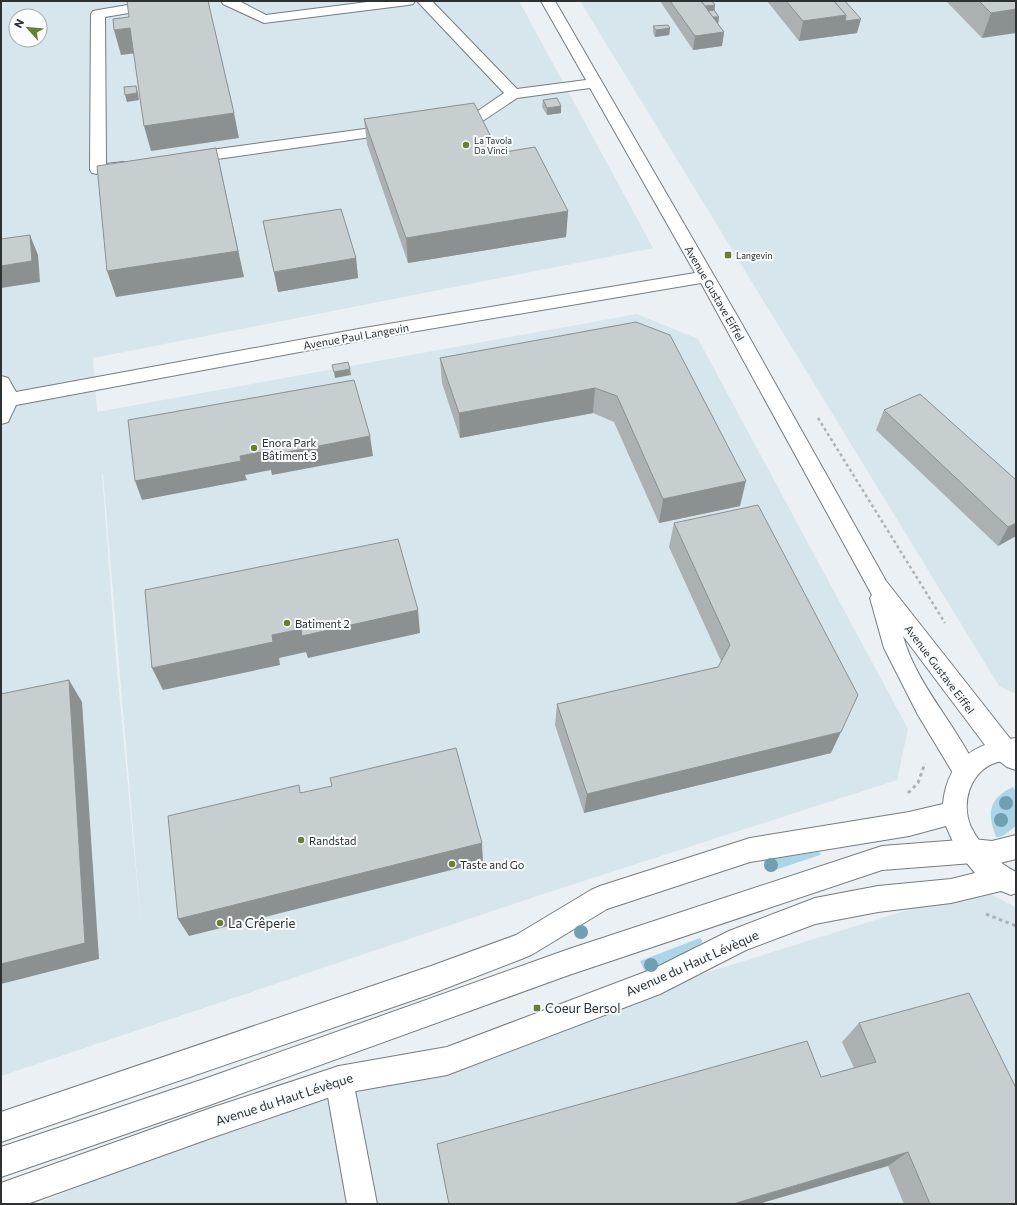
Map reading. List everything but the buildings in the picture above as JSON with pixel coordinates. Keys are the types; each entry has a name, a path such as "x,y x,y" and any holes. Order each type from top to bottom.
{"street":[{"path":"137,165 98,170 98,14 176,1"},
{"path":"228,1 264,19 408,1"},
{"path":"424,1 513,94"},
{"name":"Avenue Gustave Eiffel","path":"548,1 706,277 878,587 1012,753"},
{"path":"437,124 476,119 513,94 595,83"},
{"path":"177,159 405,128"},
{"name":"Avenue Paul Langevin","path":"3,400 364,334 706,277"},
{"name":"Avenue Gustave Eiffel","path":"878,587 895,648 926,708 965,770"},
{"path":"1009,882 979,860 961,834 955,812 956,789 965,770 983,756 1012,753"},
{"path":"1,1127 431,980 524,945 600,899 750,850 907,825 955,812"},
{"path":"882,858 907,825"},
{"path":"1,1162 207,1092 569,962 882,858 973,852 992,853 1009,850 1016,847"},
{"name":"Avenue du Haut Lévèque","path":"1,1198 211,1123 339,1080 447,1061 660,980 738,940 815,911 878,899 950,891 1009,882"},
{"path":"339,1080 362,1204"}],"shaded area":[{"path":"1,1 519,1 653,248 93,358 97,412 637,314 698,339 908,729 897,780 546,893 1,1076","holes":["103,474 142,935 116,660"]},
{"path":"580,1 1016,1 1016,694 999,686"},
{"path":"1013,787 1016,792 1016,826 1003,836 996,837 991,821 994,802 999,796"},
{"path":"818,852 821,853 820,855 769,872 763,860"},
{"path":"978,888 1016,907 1016,1204 37,1204 265,1110"},
{"path":"700,938 702,943 647,975 640,961"}],"place":[{"name":"La Tavola Da Vinci","path":"466,145"},
{"name":"Langevin","path":"728,255"},
{"name":"Enora Park Bâtiment 3","path":"254,448"},
{"name":"Batiment 2","path":"287,623"},
{"name":"Randstad","path":"301,840"},
{"name":"Taste and Go","path":"452,864"},
{"name":"La Crêperie","path":"220,923"},
{"name":"Coeur Bersol","path":"537,1008"}]}
